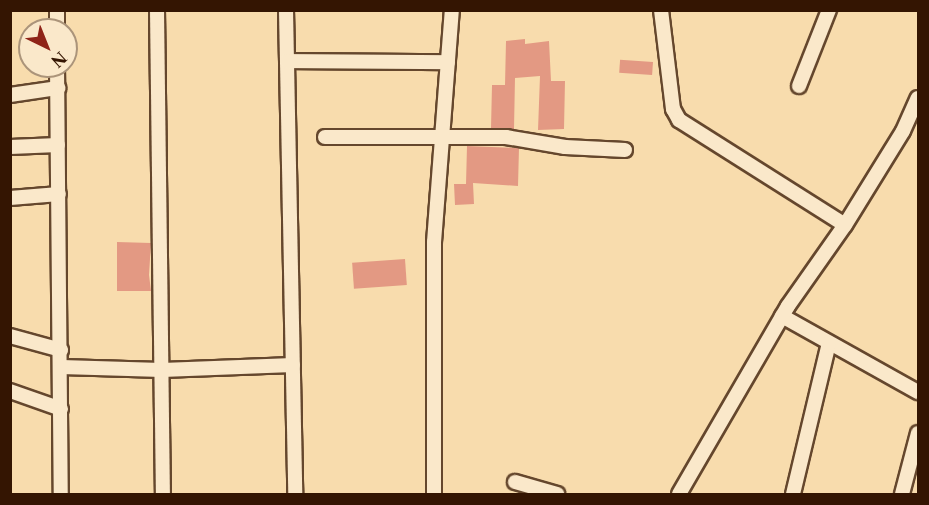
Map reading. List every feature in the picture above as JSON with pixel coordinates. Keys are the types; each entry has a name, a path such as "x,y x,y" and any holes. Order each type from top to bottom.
{"street":[{"path":"157,10 163,495"},
{"path":"286,10 295,495"},
{"path":"434,495 434,242 452,10"},
{"path":"662,10 673,109 679,120 845,225"},
{"path":"799,86 829,10"},
{"path":"287,61 448,62"},
{"path":"58,78 61,495"},
{"path":"10,95 58,88"},
{"path":"679,495 782,316 845,225 903,131 918,98"},
{"path":"325,137 332,139 442,135 506,137 565,147 625,150"},
{"path":"10,147 58,145"},
{"path":"10,198 59,194"},
{"path":"782,316 918,392"},
{"path":"10,336 61,350"},
{"path":"793,495 830,343"},
{"path":"61,367 162,370 293,365"},
{"path":"10,391 61,409"},
{"path":"902,495 918,433"},
{"path":"515,482 557,495"}],"building":[{"path":"525,39 525,44 549,41 551,81 565,81 564,129 538,130 540,76 515,78 514,129 491,128 492,85 505,85 506,41"},
{"path":"620,60 653,62 652,75 619,73"},
{"path":"467,146 519,148 518,186 473,183 474,204 455,205 454,184 466,184"},
{"path":"117,242 151,243 149,275 151,291 117,291"},
{"path":"405,259 407,285 354,289 352,263"}]}
